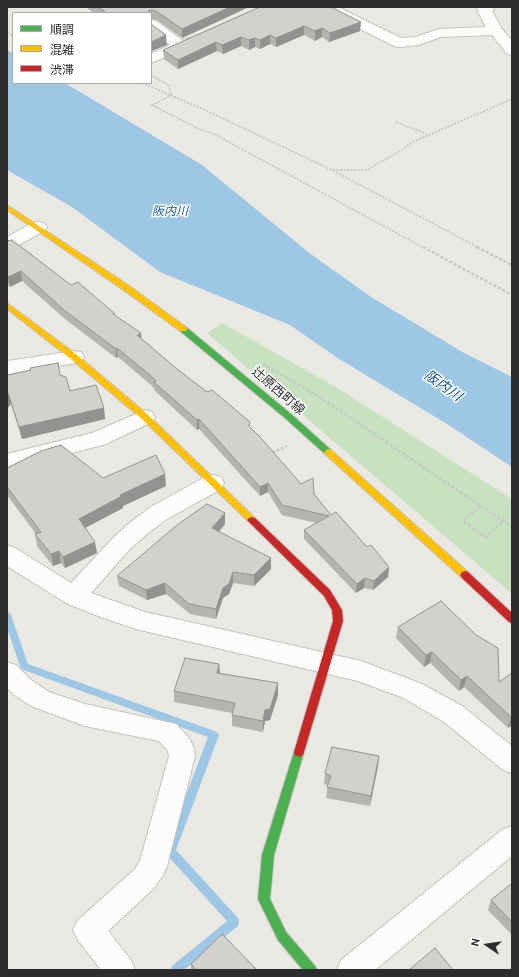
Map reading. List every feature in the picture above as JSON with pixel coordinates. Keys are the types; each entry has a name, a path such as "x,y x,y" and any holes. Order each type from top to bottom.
{"street":[{"path":"328,7 399,43 418,42 439,34 496,30"},
{"path":"488,7 484,10 496,30 512,51"},
{"path":"152,25 181,46"},
{"path":"152,59 202,36"},
{"name":"辻原西町線","path":"7,207 162,312 193,336 329,453 447,558 512,620"},
{"path":"7,244 38,227"},
{"path":"7,305 74,357 145,417 326,593 337,610 338,621 268,855 264,899 282,936 311,970"},
{"path":"7,368 74,357"},
{"path":"7,462 99,439 145,417"},
{"path":"74,596 121,544 140,527 159,513 213,483"},
{"path":"7,554 46,580 74,596 106,609 145,622 361,671 414,691 452,714 512,762"},
{"path":"7,672 22,687 40,699 85,715 168,732 180,746 182,756 153,866 144,879 88,930 120,970"},
{"path":"352,970 512,839"}],"path":[{"path":"152,76 168,85 172,95"},
{"path":"144,84 172,95 332,170 512,265"},
{"path":"172,95 152,105 200,129 214,134 512,295"},
{"path":"332,170 366,170 402,150 412,142 512,99"},
{"path":"396,122 429,135"},
{"path":"262,364 321,398 512,527"},
{"path":"269,455 289,445"},
{"path":"481,506 463,521 485,537 504,521"}],"green space":[{"path":"222,323 334,386 512,499 512,594 207,333"}],"water":[{"name":"阪内川","path":"7,50 12,52 12,84 67,84 202,165 308,252 371,297 464,353 512,377 512,467 447,424 336,357 290,325 160,272 72,207 7,170"}],"building":[{"path":"98,7 230,7 182,29 156,11 106,12"},
{"path":"260,7 331,7 361,22 330,33 322,28 315,31 304,26 276,38 270,35 260,40 255,38 249,40 241,37 222,45 216,42 178,60 163,50"},
{"path":"152,25 166,35 152,42"},
{"path":"12,240 71,285 78,282 115,314 113,314 141,333 137,335 177,369 207,392 212,390 250,422 249,426 301,484 313,478 314,494 331,515 336,512 367,547 371,545 389,567 374,581 365,578 357,584 304,530 329,516 282,505 268,483 260,487 199,419 197,420 154,382 156,381 150,375 117,348 116,349 64,310 21,271 8,277 7,241"},
{"path":"58,363 60,375 66,377 70,391 96,385 104,408 19,427 8,393 7,395 7,375 31,370 30,368"},
{"path":"61,445 103,478 156,455 165,474 120,495 122,496 79,519 95,542 63,557 59,551 51,554 35,534 41,532 7,487 7,468 41,451"},
{"path":"207,504 225,513 212,528 271,558 254,575 233,572 229,584 223,588 216,609 189,604 165,583 146,590 117,576 177,525"},
{"path":"441,601 476,635 498,648 499,682 512,673 511,717 467,676 461,680 432,652 426,655 398,627"},
{"path":"185,658 219,664 217,673 278,683 270,709 265,710 263,721 232,715 235,703 174,691"},
{"path":"332,747 379,756 371,796 327,787 331,776 325,773"},
{"path":"512,883 512,922 491,900"},
{"path":"222,934 257,970 196,970 191,964"},
{"path":"435,948 453,970 409,970"}],"waterway":[{"path":"7,615 24,666 214,735 170,851 234,922 176,970"}],"traffic: fast":[{"path":"183,329 288,416 328,452"},
{"path":"299,752 268,855 264,899 282,936 311,970"}],"traffic: slow":[{"path":"7,207 125,287 183,329"},
{"path":"7,305 74,357 145,417 252,520"},
{"path":"328,452 465,575"}],"traffic: jam":[{"path":"252,520 327,593 337,610 338,621 299,752"},
{"path":"465,575 512,619"}]}
